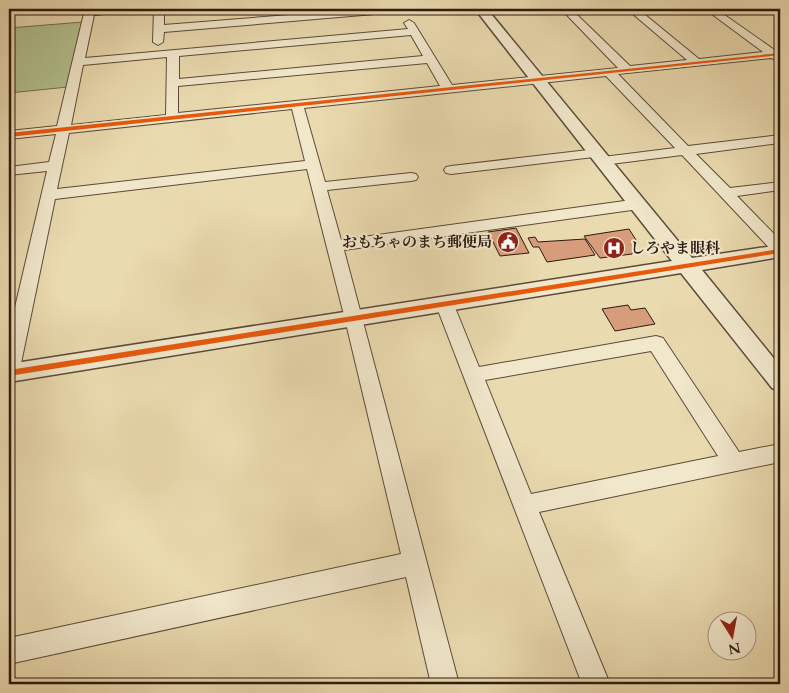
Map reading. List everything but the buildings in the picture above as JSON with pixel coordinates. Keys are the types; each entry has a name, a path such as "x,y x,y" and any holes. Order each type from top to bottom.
{"street":[{"path":"126,9 89,10 9,373 445,305 780,250"},
{"path":"157,56 159,9"},
{"path":"158,29 399,9 448,90"},
{"path":"481,9 780,382"},
{"path":"566,9 628,71"},
{"path":"632,9 697,64"},
{"path":"710,9 778,56"},
{"path":"78,62 414,32"},
{"path":"172,118 173,54"},
{"path":"9,135 778,56"},
{"path":"173,84 430,59"},
{"path":"610,72 780,250"},
{"path":"297,105 354,319 445,684"},
{"path":"451,170 686,151 780,139"},
{"path":"48,195 312,164"},
{"path":"9,171 55,166"},
{"path":"318,187 411,177"},
{"path":"727,193 780,186"},
{"path":"334,246 639,204"},
{"path":"445,305 596,684"},
{"path":"473,375 656,343 734,462"},
{"path":"525,505 780,453"},
{"path":"9,651 415,563"}],"green space":[{"path":"83,22 68,87 9,93 9,28"}],"cycle path":[{"path":"9,135 780,54"},
{"path":"9,373 780,251"}],"place":[{"name":"おもちゃのまち郵便局","path":"508,242"},
{"name":"しろやま眼科","path":"614,248"}]}
